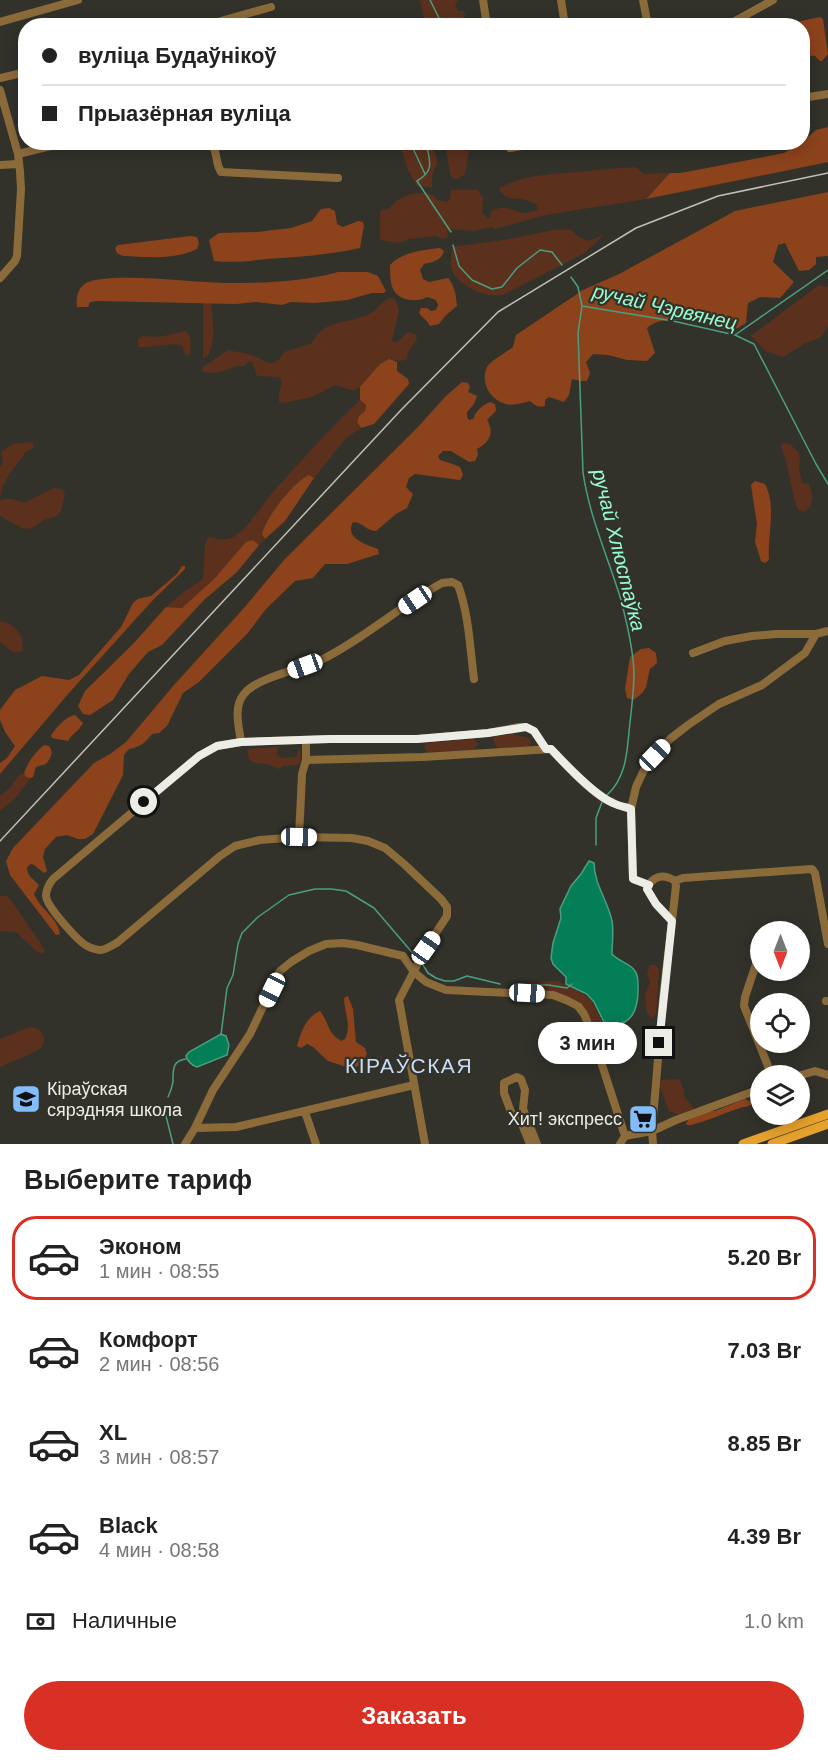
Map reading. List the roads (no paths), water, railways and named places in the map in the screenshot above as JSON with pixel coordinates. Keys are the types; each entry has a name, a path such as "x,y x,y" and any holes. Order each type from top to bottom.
{"main road":[{"path":"743,1144 828,1114"},
{"path":"772,1144 828,1124"}],"street":[{"path":"0,22 78,0"},
{"path":"483,0 486,18"},
{"path":"561,0 564,18"},
{"path":"643,0 646,18"},
{"path":"740,18 773,0"},
{"path":"232,18 271,7"},
{"path":"0,78 18,74"},
{"path":"0,90 18,154 21,189 17,256 0,278"},
{"path":"810,97 828,94"},
{"path":"18,154 34,150"},
{"path":"215,150 216,164 221,172 338,178"},
{"path":"0,165 19,164"},
{"path":"241,742 238,724 240,700 249,688 321,660 442,583 452,582 458,585 465,609 474,679"},
{"path":"693,653 725,641 752,636 816,634 828,631"},
{"path":"649,885 633,879 631,809 636,787 644,770 670,739 719,704 762,685 805,653 816,634"},
{"path":"425,1144 399,1000 426,948 447,916 447,908 441,899 385,848 352,838 299,837 260,840 235,846 137,926 108,948 101,950 86,945 57,916 46,897 48,885 199,756 217,746 241,742 417,739 488,733 526,727 534,731 549,749 600,795 611,803 631,809"},
{"path":"299,837 306,741"},
{"path":"306,760 423,757 549,749"},
{"path":"675,881 683,878 812,869 818,887 828,944"},
{"path":"653,1144 652,1131 663,999 672,921 676,886 675,881 669,877 660,876 655,878 647,889 656,904 672,921"},
{"path":"185,1144 226,1068 250,1034 280,971 318,947 343,943 403,956 414,972 426,982 446,990 553,995 578,1006 591,1031 626,1136"},
{"path":"750,981 744,1006 768,1065"},
{"path":"810,1072 815,1071 828,1075"},
{"path":"530,1144 521,1122 511,1112 504,1093 504,1083 517,1077 521,1079 525,1090 523,1109 537,1144"},
{"path":"195,1128 236,1127 414,1085"},
{"path":"620,1144 626,1136 652,1131 750,1093"},
{"path":"305,1112 316,1144"}],"waterway":[{"name":"ручай Чэрвянец","path":"430,0 439,18"},
{"path":"414,150 425,174"},
{"name":"ручай Чэрвянец","path":"427,150 429,169 417,181 451,232"},
{"name":"ручай Чэрвянец","path":"453,245 459,266 472,280 492,289 502,287 517,268 540,250 552,252 562,265"},
{"path":"735,335 828,270"},
{"name":"ручай Чэрвянец","path":"571,277 578,287 582,306 673,321 735,335 754,344 828,484"},
{"name":"ручай Хлюстаўка","path":"582,306 578,333 583,472 594,520 623,609 634,672 626,758 618,782 607,795"},
{"name":"ручай Хлюстаўка","path":"596,845 596,818 602,802"},
{"name":"ручай Хлюстаўка","path":"221,1035 227,988 233,975 242,933 258,917 289,895 315,889 346,891 374,908 416,957"},
{"name":"ручай Хлюстаўка","path":"423,965 428,973 445,981 454,981 467,976 500,984"},
{"name":"ручай Хлюстаўка","path":"517,985 548,985 567,988 572,984"},
{"name":"ручай Хлюстаўка","path":"168,1097 173,1082 174,1067 178,1061 186,1059"},
{"name":"ручай Хлюстаўка","path":"165,1105 173,1144"}],"railway":[{"path":"0,841 401,410 498,312 636,228 718,196 828,173"}],"place":[{"name":"Кіраўская сярэдняя школа","path":"26,1099"},
{"name":"Хит! экспресс","path":"643,1119"}],"district":[{"name":"КІРАЎСКАЯ","path":"409,1065"}]}
